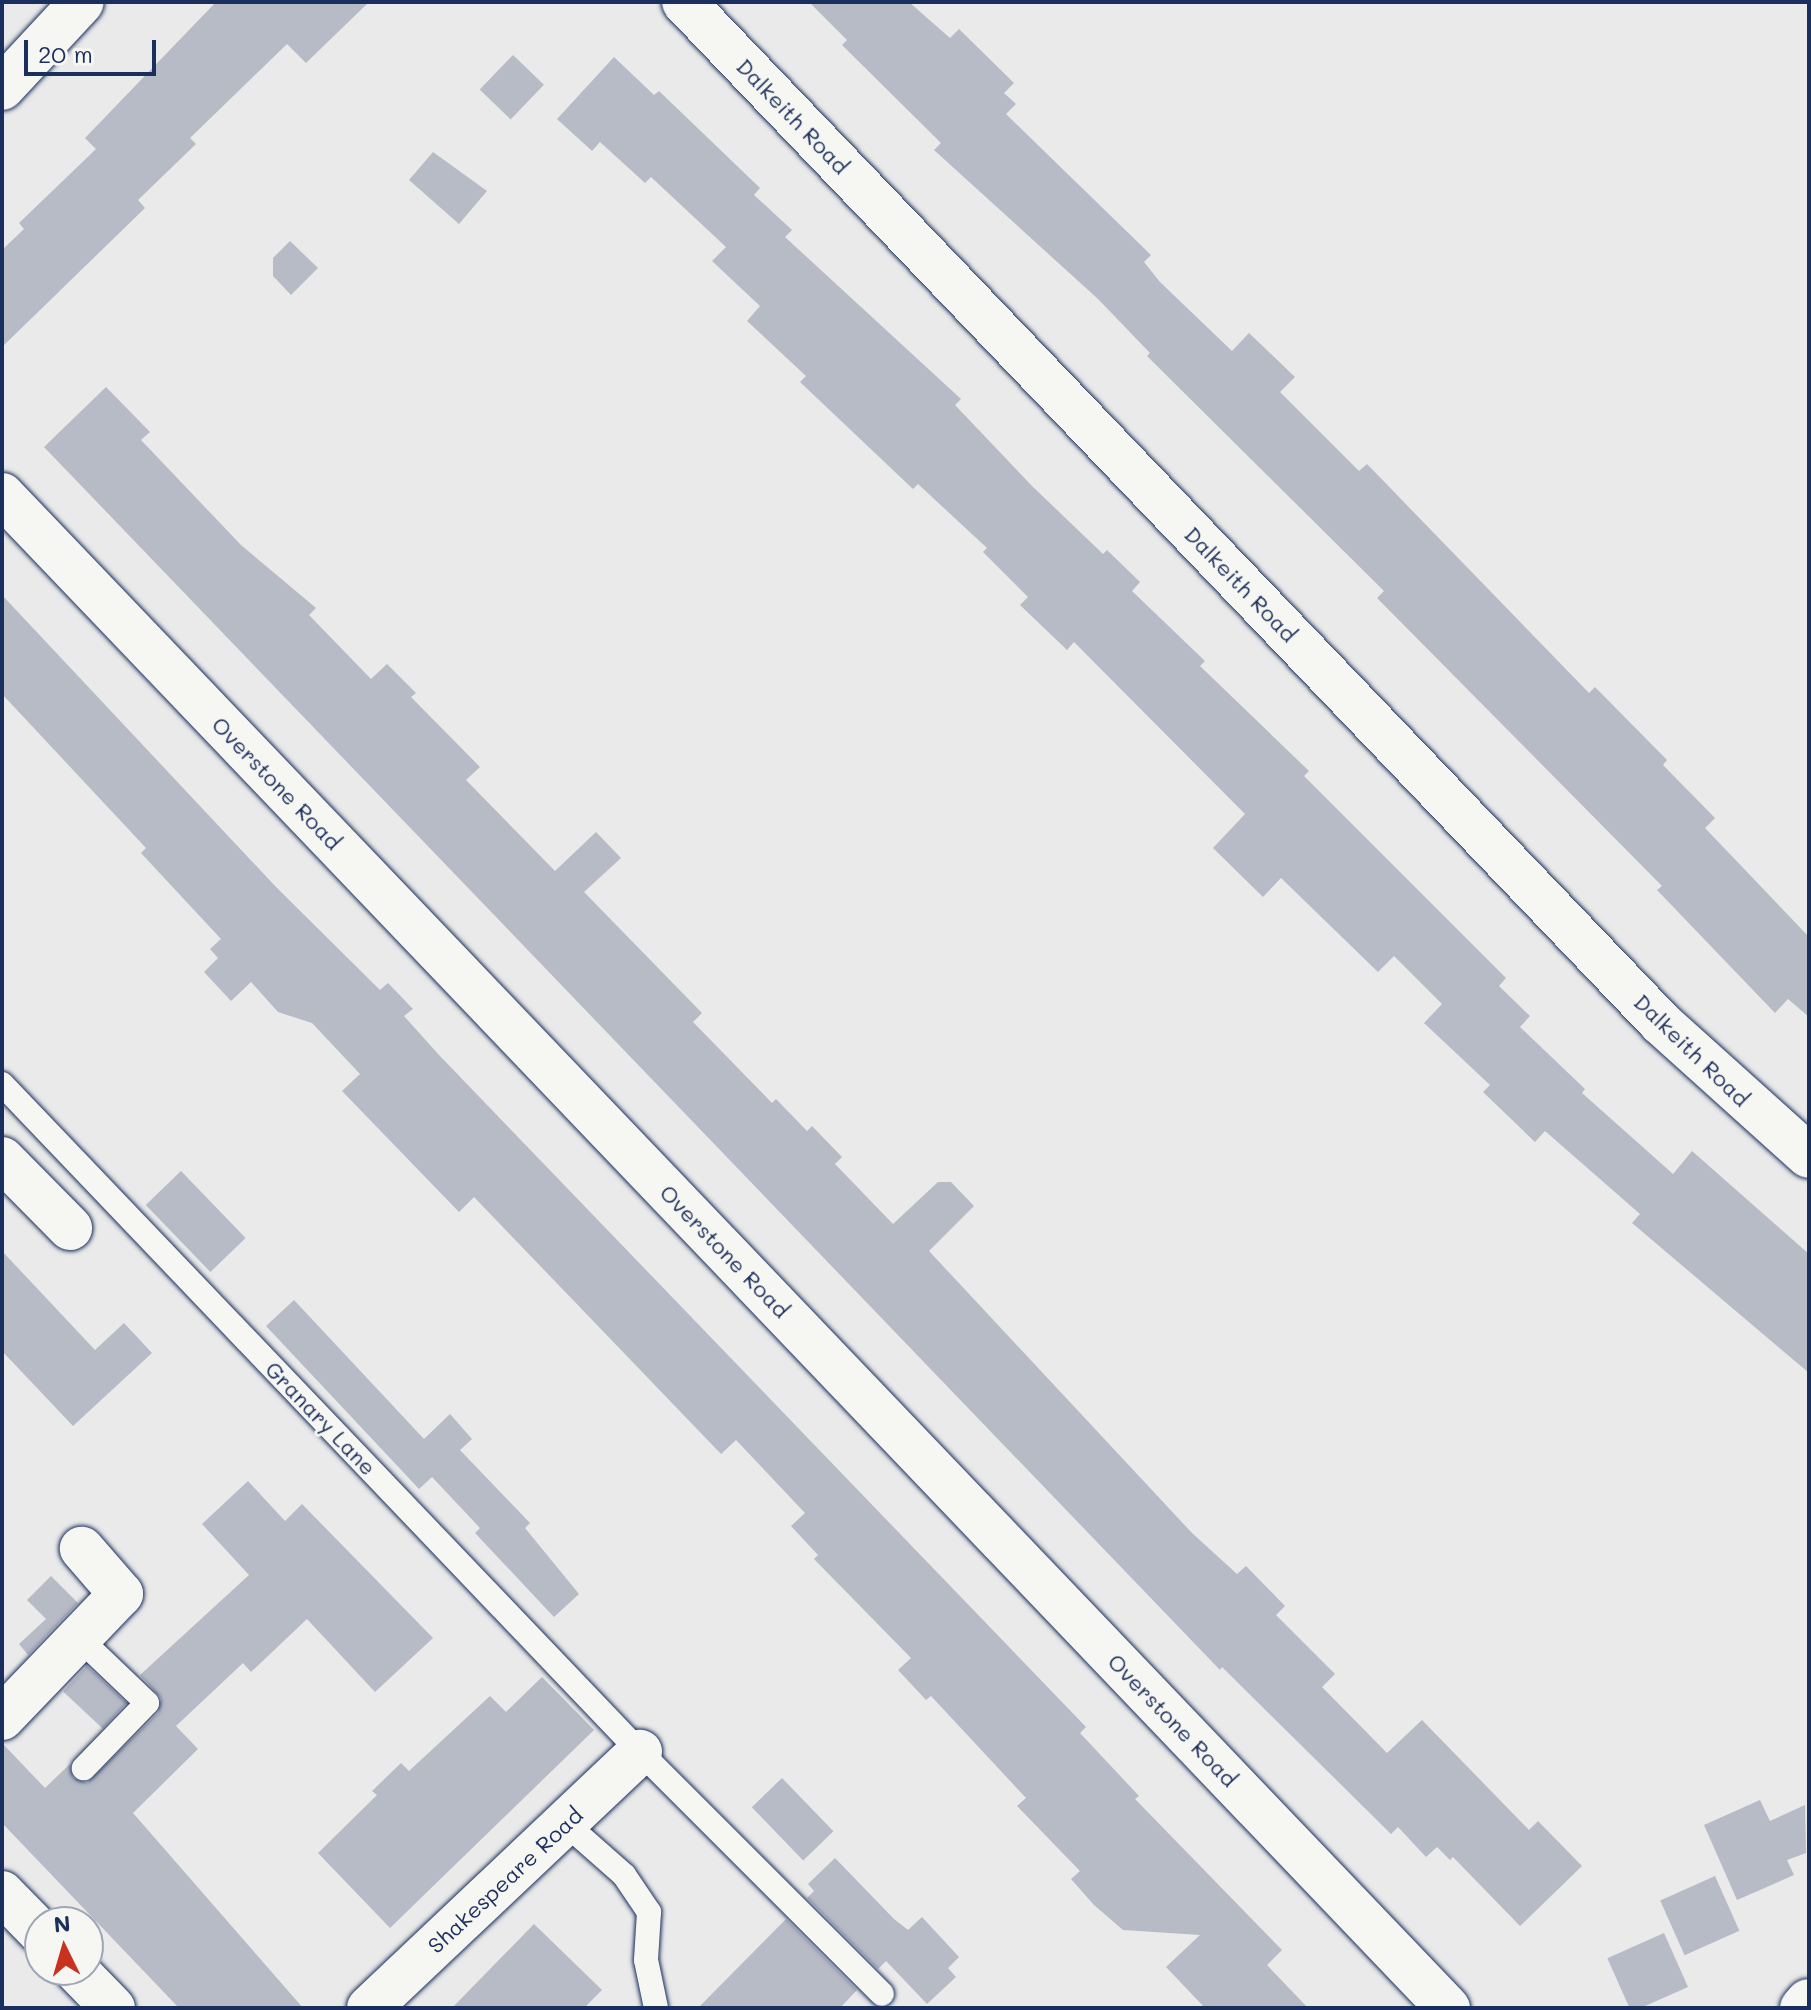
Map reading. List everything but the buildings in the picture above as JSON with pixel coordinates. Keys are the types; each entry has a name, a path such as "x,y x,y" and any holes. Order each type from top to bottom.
{"street":[{"path":"2,88 82,2"},
{"name":"Dalkeith Road","path":"684,2 1660,1022 1809,1156"},
{"name":"Overstone Road","path":"2,495 1448,2008"},
{"path":"2,1159 70,1228"},
{"path":"2,1718 121,1594 82,1549"},
{"name":"Shakespeare Road","path":"369,2008 640,1752"},
{"path":"2,1893 24,1916"},
{"path":"92,1986 113,2008"}],"lane":[{"name":"Granary Lane","path":"2,1084 640,1752 882,1994"},
{"path":"79,1638 147,1703 84,1768"},
{"path":"565,1823 624,1875 649,1912 646,1960 656,2008"}]}
